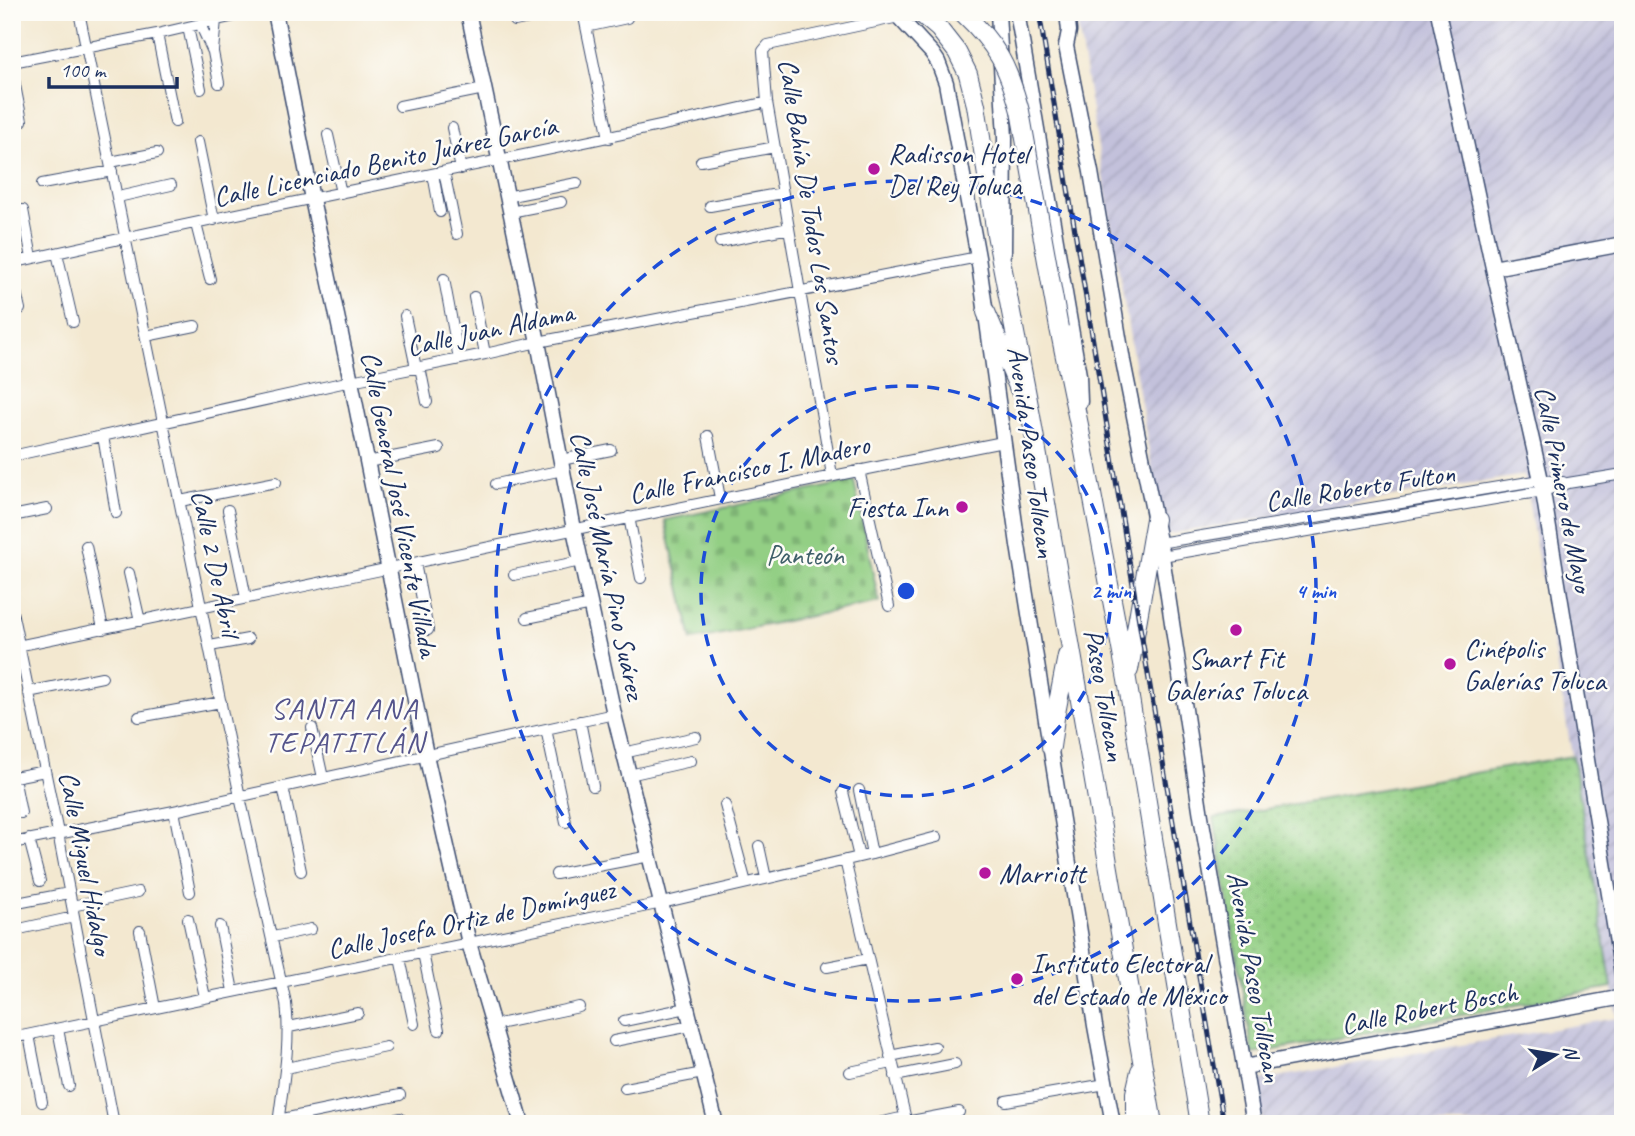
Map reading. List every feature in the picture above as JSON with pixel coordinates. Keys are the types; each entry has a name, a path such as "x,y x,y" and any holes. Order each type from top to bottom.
{"highway":[{"path":"919,12 939,29 957,52 968,74 976,105 1004,276"},
{"name":"Avenida Paseo Tollocan","path":"962,12 992,44 1004,64 1020,111 1079,425"},
{"name":"Paseo Tollocan","path":"1004,276 1031,416 1153,1124"},
{"path":"986,312 1031,416"},
{"name":"Paseo Tollocan","path":"1079,425 1127,680 1200,1124"},
{"path":"1127,680 1155,519"},
{"path":"1051,747 1069,642"},
{"path":"1135,1124 1135,1093 1142,1061"}],"main road":[{"name":"Calle General José Vicente Villada","path":"275,12 426,755 469,943 522,1124"},
{"name":"Calle José María Pino Suárez","path":"468,12 614,714 716,1124"},
{"path":"998,12 1006,216 1004,276"},
{"name":"Avenida Paseo Tollocan","path":"1017,12 1079,376 1079,425"},
{"path":"1057,12 1066,46"},
{"name":"Avenida Paseo Tollocan","path":"1066,12 1069,31 1066,46 1091,172 1123,361 1161,549 1200,816 1254,1124"},
{"path":"1069,31 1074,12"},
{"name":"Calle Primero de Mayo","path":"1438,12 1542,486 1623,979"},
{"name":"Avenida Paseo Tollocan","path":"896,15 932,53 946,83 978,257 1003,442 1113,1124"},
{"path":"1493,268 1623,244"},
{"name":"Calle Robert Bosch","path":"1244,1068 1623,997"}],"street":[{"name":"Calle 2 De Abril","path":"79,12 240,797 282,981 289,1027 278,1122"},
{"path":"515,21 557,12"},
{"path":"583,12 609,138"},
{"path":"12,62 249,13"},
{"name":"Calle Bahía De Todos Los Santos","path":"832,475 767,102 762,54 765,47 896,15"},
{"path":"586,27 627,18"},
{"path":"207,20 219,83"},
{"path":"207,20 213,51"},
{"path":"188,27 201,89"},
{"path":"157,34 175,122"},
{"path":"12,69 22,121"},
{"path":"400,106 484,89"},
{"name":"Calle Licenciado Benito Juárez García","path":"12,263 609,138 767,102"},
{"path":"453,128 461,169"},
{"path":"328,135 341,193"},
{"path":"198,142 214,220"},
{"path":"701,161 775,147"},
{"path":"42,184 157,153"},
{"path":"444,172 457,234"},
{"path":"433,174 440,212"},
{"path":"506,197 577,183"},
{"path":"118,197 171,185"},
{"path":"710,206 783,193"},
{"path":"510,212 561,202"},
{"path":"23,210 32,258"},
{"path":"196,224 209,279"},
{"path":"720,242 789,228"},
{"path":"57,253 73,322"},
{"name":"Calle Juan Aldama","path":"12,456 538,342 978,257"},
{"path":"12,275 20,309"},
{"path":"444,279 460,359"},
{"path":"474,297 485,354"},
{"path":"405,316 427,402"},
{"path":"146,336 195,326"},
{"path":"103,436 116,513"},
{"path":"708,436 720,498"},
{"name":"Calle Francisco I. Madero","path":"16,646 720,498 1003,442"},
{"path":"367,462 439,447"},
{"path":"496,484 611,450"},
{"path":"859,470 889,607"},
{"name":"Calle Roberto Fulton","path":"1161,549 1623,474"},
{"path":"180,502 276,482"},
{"path":"12,516 47,509"},
{"path":"228,510 246,598"},
{"path":"629,517 641,578"},
{"path":"86,546 103,629"},
{"path":"514,575 581,561"},
{"path":"415,564 428,629"},
{"path":"129,573 140,621"},
{"path":"527,618 591,605"},
{"name":"Calle Miguel Hidalgo","path":"12,611 16,646 29,692 58,833 114,1124"},
{"path":"210,646 248,639"},
{"path":"29,692 102,677"},
{"path":"139,717 222,702"},
{"path":"12,843 240,797 614,714"},
{"path":"580,721 593,786"},
{"path":"312,728 323,778"},
{"path":"546,729 566,822"},
{"path":"624,753 696,737"},
{"path":"629,775 691,761"},
{"path":"21,813 13,773 45,771"},
{"path":"283,787 301,872"},
{"path":"859,790 872,854"},
{"path":"843,792 859,857"},
{"path":"725,805 746,883"},
{"path":"174,811 190,892"},
{"name":"Calle Josefa Ortiz de Domínguez","path":"12,1038 662,903 937,837"},
{"path":"29,839 40,881"},
{"path":"759,846 766,878"},
{"path":"556,874 650,856"},
{"path":"845,860 906,1121"},
{"path":"72,906 138,892"},
{"path":"12,904 69,893"},
{"path":"24,928 74,917"},
{"path":"188,919 205,997"},
{"path":"220,926 233,991"},
{"path":"273,937 311,929"},
{"path":"140,931 155,1008"},
{"path":"423,953 439,1030"},
{"path":"400,958 414,1024"},
{"path":"827,967 868,959"},
{"path":"494,1025 579,1007"},
{"path":"624,1021 687,1008"},
{"path":"289,1027 358,1013"},
{"path":"614,1041 691,1026"},
{"path":"58,1029 69,1086"},
{"path":"29,1035 42,1102"},
{"path":"286,1068 386,1047"},
{"path":"850,1072 935,1047"},
{"path":"895,1076 955,1064"},
{"path":"625,1088 703,1073"},
{"path":"1006,1101 1106,1084"},
{"path":"278,1122 400,1095"},
{"path":"874,1124 959,1112"},
{"path":"372,1124 400,1118"}],"shaded area":[{"path":"1082,12 1623,12 1623,1124 1263,1124 1255,1081 1617,1018 1524,475 1163,535 1077,21"}],"green space":[{"name":"Panteón","path":"854,481 879,602 692,640 665,520"},
{"path":"1573,756 1612,987 1253,1054 1214,818"}],"railway":[{"path":"1039,12 1224,1124"}],"place":[{"name":"Radisson Hotel Del Rey Toluca","path":"874,169"},
{"name":"Fiesta Inn","path":"962,507"},
{"name":"Smart Fit Galerías Toluca","path":"1236,630"},
{"name":"Cinépolis Galerías Toluca","path":"1450,664"},
{"name":"Marriott","path":"985,873"},
{"name":"Instituto Electoral del Estado de México","path":"1017,979"}],"district":[{"name":"SANTA ANA TEPATITLÁN","path":"345,725"}]}
